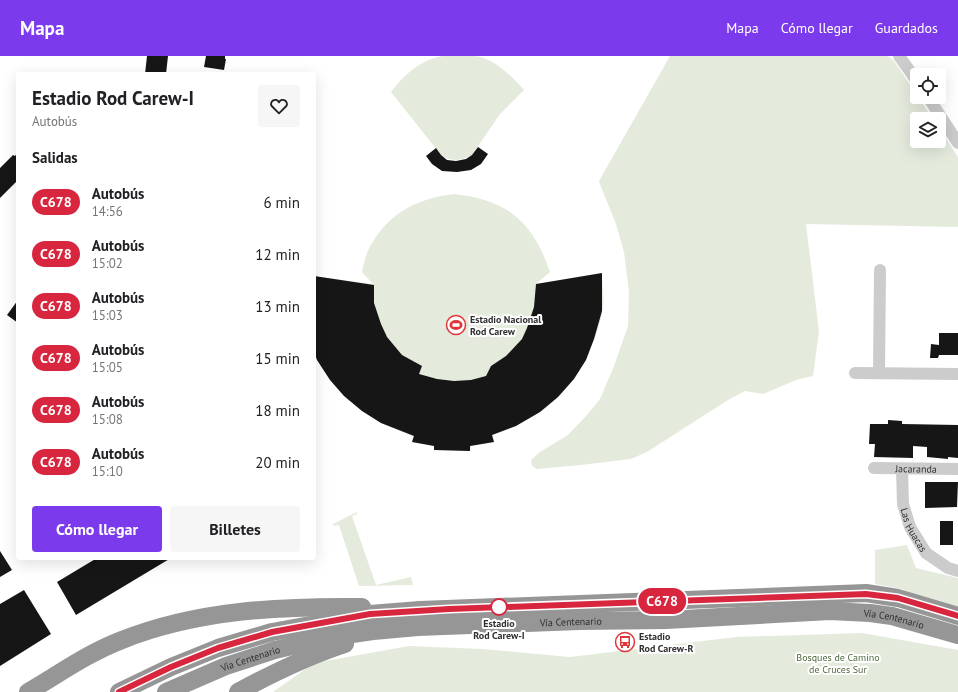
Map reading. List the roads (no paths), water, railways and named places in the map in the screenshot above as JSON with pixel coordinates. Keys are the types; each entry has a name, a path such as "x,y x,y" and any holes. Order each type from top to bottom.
{"highway":[{"name":"Vía Centenario","path":"166,692 226,666 275,650 325,638 373,631 419,619 866,594 898,598 958,616"},
{"path":"28,692 89,655 120,641 158,627 186,621 249,611 323,606 378,607 419,619"},
{"name":"Vía Centenario","path":"119,692 171,667 218,648 272,632 370,614 419,619 580,621 666,620 830,611 870,613 892,616 958,635"},
{"path":"238,692 271,674 324,651 373,636 419,619"}],"street":[{"path":"899,56 910,71"},
{"path":"933,104 958,143"},
{"path":"879,373 880,270"},
{"path":"855,373 958,374"},
{"name":"Jacaranda","path":"874,468 958,469"},
{"name":"Las Huacas","path":"902,468 902,504 910,527 926,553 948,568 958,571"}],"place":[{"name":"Estadio Nacional Rod Carew","path":"456,325"},
{"name":"Estadio Rod Carew-I","path":"499,607"},
{"name":"Estadio Rod Carew-R","path":"625,642"}],"park label":[{"name":"Bosques de Camino de Cruces Sur","path":"838,662"}]}
